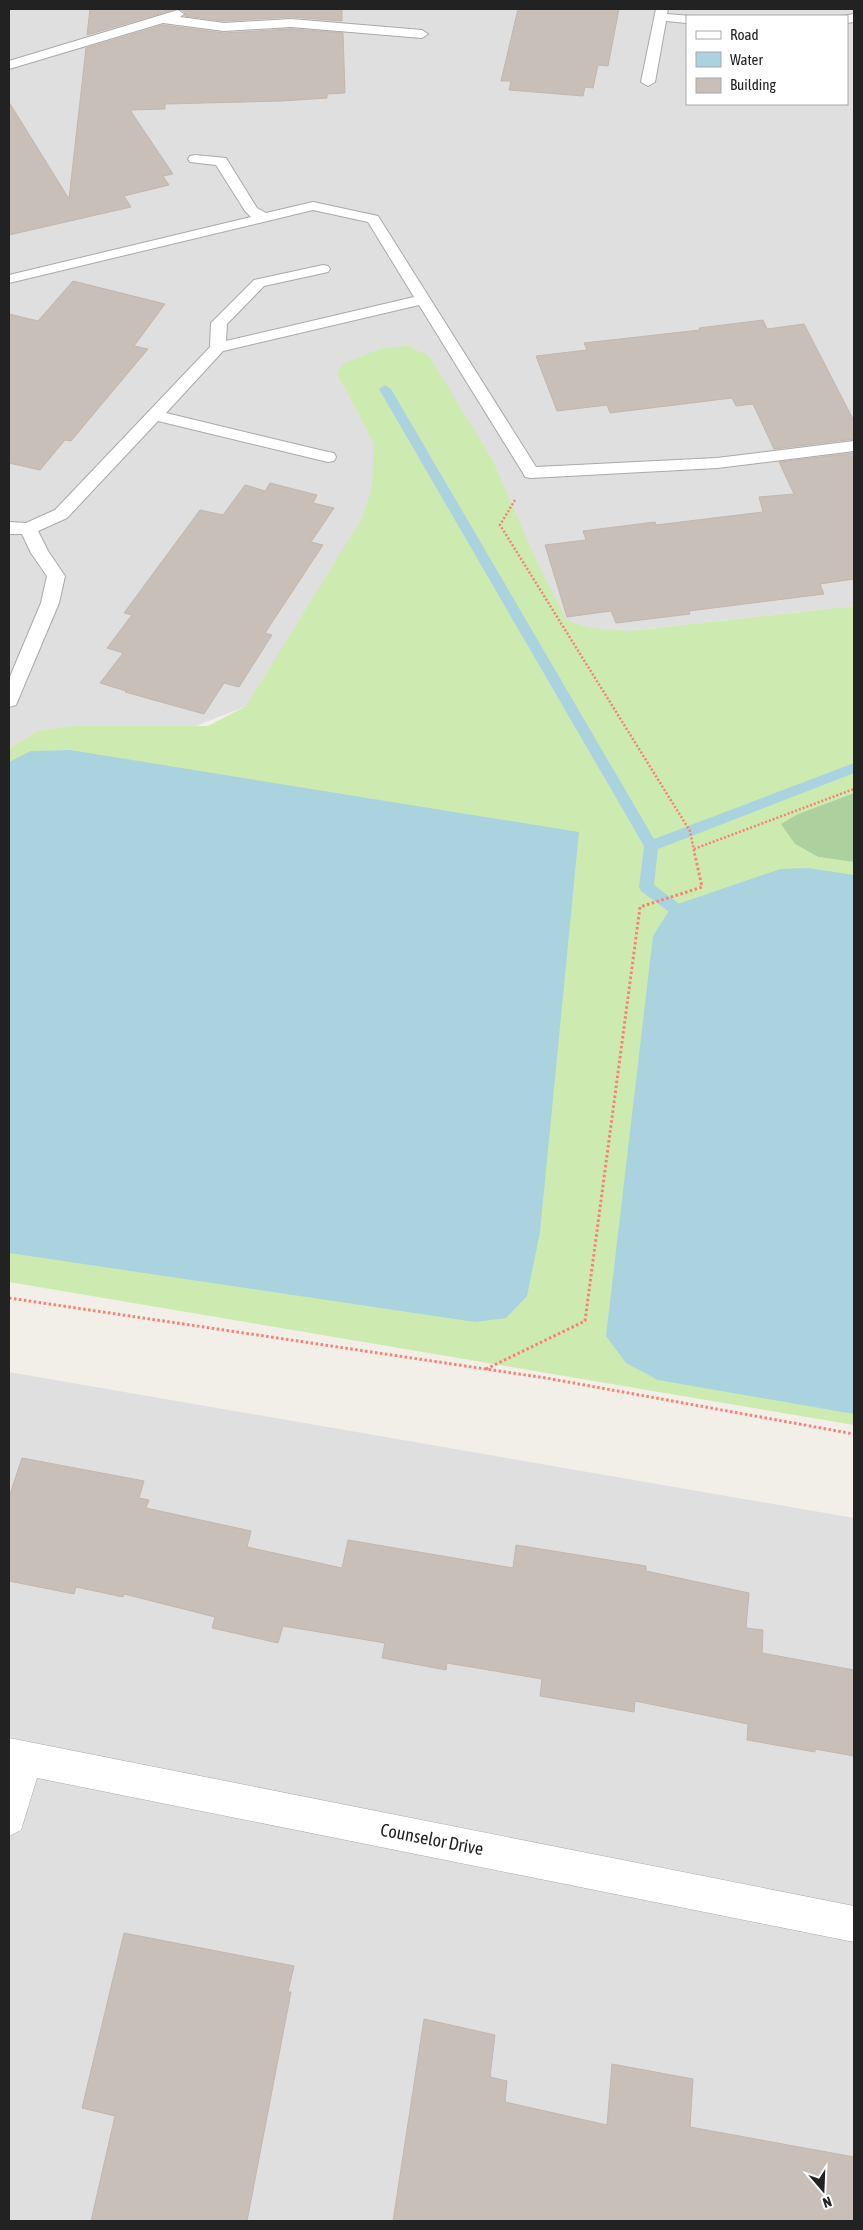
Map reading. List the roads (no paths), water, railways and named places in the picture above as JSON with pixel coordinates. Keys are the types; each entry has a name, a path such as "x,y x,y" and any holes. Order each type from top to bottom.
{"street":[{"path":"9,1818 17,1756"},
{"name":"Counselor Drive","path":"17,1756 854,1924"}],"lane":[{"path":"9,65 192,9"},
{"path":"648,82 661,13 686,19"},
{"path":"164,19 224,27 291,23 422,34"},
{"path":"195,159 221,161 252,211 264,218"},
{"path":"9,279 313,206 373,219 531,472 717,463 854,446"},
{"path":"218,348 219,323 259,283 323,269"},
{"path":"9,528 28,529 61,514 218,348 423,300"},
{"path":"155,415 328,457"},
{"path":"9,700 50,603 56,576 40,554 28,529"}],"water":[{"path":"70,750 579,832 540,1232 527,1296 506,1318 475,1322 9,1253 9,762 31,751"},
{"path":"808,868 854,875 854,1414 658,1380 626,1363 606,1336 653,936 672,906 780,869"}],"waterway":[{"path":"385,389 651,846"},
{"path":"651,846 854,768"},
{"path":"651,846 646,887 689,919"}]}
